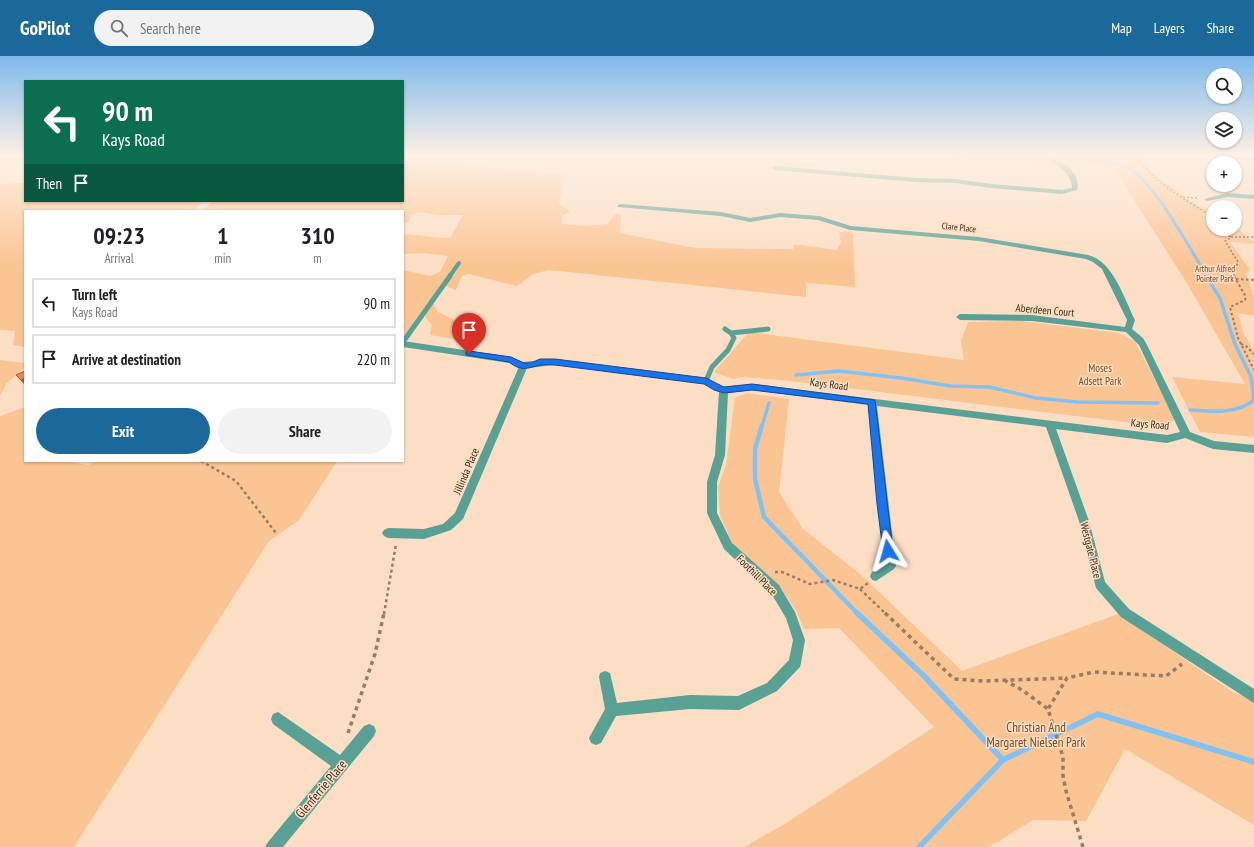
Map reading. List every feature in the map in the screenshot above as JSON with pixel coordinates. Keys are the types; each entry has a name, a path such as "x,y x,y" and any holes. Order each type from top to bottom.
{"street":[{"path":"1207,199 1228,195 1254,197"},
{"name":"Clare Place","path":"620,206 721,214 750,220 780,215 819,218 850,228 979,240 1088,257 1102,264 1110,274 1131,320 1128,330"},
{"name":"Aberdeen Court","path":"960,317 1032,318 1128,330"},
{"path":"1128,330 1143,345 1186,434 1213,444 1254,450"},
{"path":"404,343 511,360 517,364 524,365 532,365 540,362 555,362 706,381 717,388 724,390"},
{"name":"Jillinda Place","path":"393,534 424,534 447,527 459,516 524,365"},
{"name":"Kays Road","path":"724,390 752,387 1167,439 1186,434"},
{"name":"Foothill Place","path":"612,710 690,702 739,703 772,687 795,663 799,640 791,616 775,589 728,546 712,513 712,482 720,455 724,390"},
{"path":"872,402 890,566 876,576"},
{"name":"Westgate Place","path":"1050,424 1084,521 1100,584 1125,613 1254,697"},
{"path":"596,738 612,710 605,677"},
{"path":"278,719 341,764"},
{"name":"Glenferrie Place","path":"273,847 369,731"}],"lane":[{"path":"404,342 459,263"},
{"path":"706,381 712,367 728,350 734,338 725,328"},
{"path":"731,333 768,329"}],"path":[{"path":"1177,193 1206,212"},
{"path":"1183,197 1207,199"},
{"path":"1254,237 1230,237 1231,239 1224,240 1238,262 1233,274 1246,297 1244,300 1230,307 1241,344 1254,370"},
{"path":"1235,279 1254,280"},
{"path":"1241,344 1246,346 1254,354"},
{"path":"203,462 236,481 276,533"},
{"path":"354,749 345,743 375,654 381,628 393,534"},
{"path":"755,572 782,572 810,584 833,580 860,589 954,679 983,681 1067,678 1094,672 1166,676 1192,657"},
{"path":"860,589 876,576"},
{"path":"1048,709 1067,678"},
{"path":"1004,680 1022,690 1048,709 1063,757 1063,776 1066,791 1083,847"}],"green space":[{"path":"0,193 24,193 24,202 202,202 194,210 24,210 24,347 13,345 15,331 0,330"},
{"path":"404,193 561,193 559,203 570,212 562,216 562,224 586,226 607,224 616,213 621,215 620,233 695,248 793,249 794,245 801,245 836,250 841,243 839,233 845,231 853,233 855,287 806,283 806,297 549,270 533,274 517,286 469,274 462,276 456,290 444,285 431,299 438,312 464,325 463,339 430,335 432,325 424,315 413,330 404,334 404,270 430,276 440,272 448,256 422,253 404,254 404,234 443,238 451,237 463,215 438,215 419,212 411,215 409,222 404,224 404,210 203,210 212,202 404,202"},
{"name":"Arthur Alfred Pointer Park","path":"1130,193 1180,193 1199,207 1206,208 1206,236 1242,236 1242,233 1254,242 1254,244 1230,242 1250,270 1246,273 1254,297 1254,316 1238,313 1244,334 1254,351 1254,437 1200,432 1172,377 1245,384 1185,280"},
{"name":"Moses Adsett Park","path":"1022,321 1119,333 1135,341 1175,419 1165,427 791,381 742,377 733,379 714,372 749,332 964,360 961,341 968,322"},
{"path":"0,360 24,363 24,368 6,384 0,396"},
{"name":"Christian And Margaret Nielsen Park","path":"747,393 789,399 779,492 803,529 860,574 962,671 1118,614 1233,692 1254,700 1254,825 1125,749 1086,821 1033,820 989,847 744,847 783,825 934,727 839,628 804,629 796,610 778,584 733,545 720,515 718,487 726,465 735,398"},
{"path":"24,407 24,462 72,462 88,465 96,462 336,462 299,520 269,541 74,847 0,847 0,416"}],"building":[{"path":"24,371 24,378 21,380 16,375"}],"waterway":[{"path":"1154,193 1182,234 1207,277"},
{"path":"1190,410 1231,410 1247,405 1254,400 1251,377 1235,344 1220,298 1206,276"},
{"path":"796,375 839,371 901,378 950,386 989,387 1036,398 1078,402 1158,403"},
{"path":"762,426 769,403"},
{"path":"762,425 755,449 755,479 764,517 857,613"},
{"path":"857,613 924,676 1003,760"},
{"path":"1003,760 1098,714 1254,762"},
{"path":"919,847 1003,760"}],"route":[{"path":"469,354 511,360 517,364 524,365 532,365 540,362 555,362 706,381 717,388 724,390 752,387 872,402 888,551"}]}
